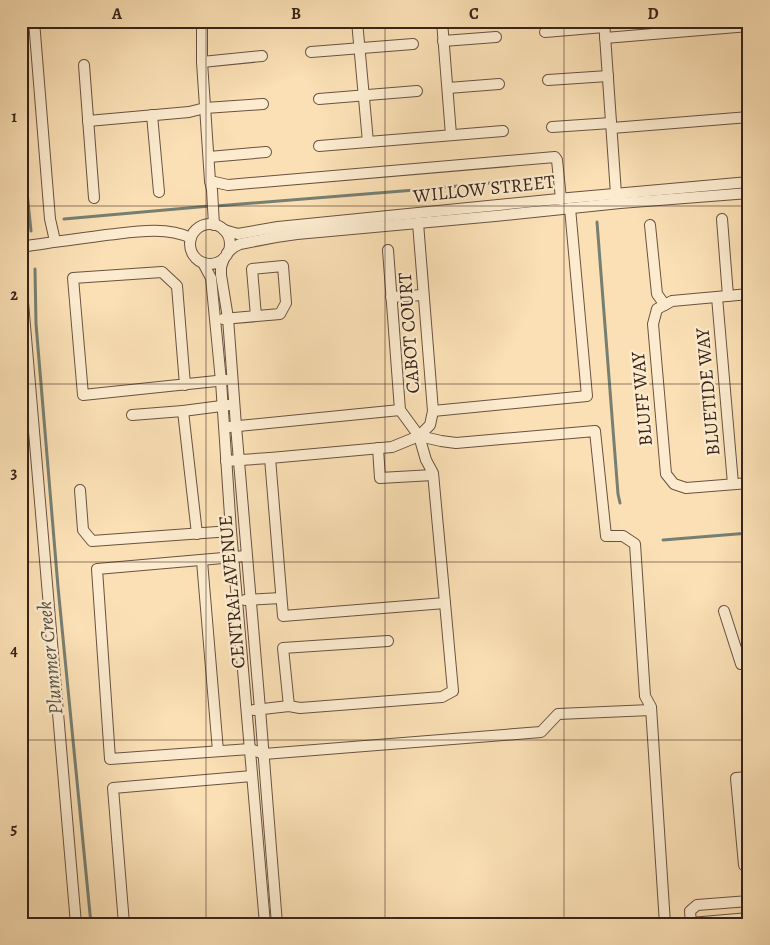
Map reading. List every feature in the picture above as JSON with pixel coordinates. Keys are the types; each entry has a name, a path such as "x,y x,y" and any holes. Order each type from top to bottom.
{"street":[{"path":"34,21 50,219 55,241"},
{"path":"214,221 202,226 191,238 191,250 198,260 203,263 214,263 225,256 229,248 227,235 214,221 202,62 202,22 220,21"},
{"path":"357,21 368,142"},
{"path":"442,21 451,135"},
{"path":"545,32 604,24 616,194"},
{"path":"606,38 749,26"},
{"path":"443,41 496,36"},
{"path":"311,52 412,44"},
{"path":"202,62 262,56"},
{"path":"84,65 94,198"},
{"path":"548,80 608,76"},
{"path":"448,88 499,84"},
{"path":"319,99 417,91"},
{"path":"88,120 263,104"},
{"path":"152,115 159,192"},
{"path":"552,128 749,116"},
{"path":"319,146 503,131"},
{"path":"209,157 266,152"},
{"path":"211,185 555,157 557,160 561,199"},
{"name":"WILLOW STREET","path":"224,230 238,234 278,227 749,182"},
{"name":"WILLOW STREET","path":"225,256 240,244 276,237 620,203 749,193"},
{"path":"432,411 587,396 570,208"},
{"path":"722,219 728,296"},
{"name":"CABOT COURT","path":"418,223 432,411 430,425 419,436"},
{"path":"650,225 657,294 661,307 672,301 749,294"},
{"path":"21,247 55,241 149,231 181,233 191,238"},
{"path":"247,710 289,706 300,708 442,697 453,691 433,473 426,460 419,436 400,410 388,250"},
{"name":"CENTRAL AVENUE","path":"225,256 221,267 221,275 228,318 277,924"},
{"name":"CENTRAL AVENUE","path":"203,263 210,278 221,381 233,557 265,924"},
{"path":"215,319 256,316 280,314 286,302 283,266 252,269 256,316"},
{"path":"185,385 177,286 167,276 162,272 73,278 82,395 185,385 232,379"},
{"path":"21,279 76,924"},
{"path":"391,297 423,295"},
{"name":"BLUETIDE WAY","path":"717,297 733,484"},
{"name":"BLUFF WAY","path":"661,307 653,324 666,474 674,484 686,488 733,484"},
{"path":"132,415 234,405"},
{"path":"224,427 400,410"},
{"path":"183,411 197,534"},
{"path":"226,461 392,447 419,436 456,443 595,431 606,536 623,536 635,544 645,696 651,710 665,924"},
{"path":"378,448 380,478 433,475"},
{"path":"270,458 283,616 445,603"},
{"path":"733,484 749,483"},
{"path":"80,490 84,530 92,541 231,531"},
{"path":"246,556 97,569 110,759 250,749 264,754 541,732 558,714 651,710"},
{"path":"202,560 218,751"},
{"path":"237,601 281,598"},
{"path":"724,611 741,664 749,663"},
{"path":"289,706 283,648 388,641"},
{"path":"124,924 112,788 252,776"},
{"path":"749,777 736,778 744,865 749,865"},
{"path":"749,901 697,905 690,910 691,923 749,918"}],"waterway":[{"name":"Plummer Creek","path":"21,135 31,231"},
{"path":"216,206 547,178"},
{"path":"64,219 210,206"},
{"path":"597,222 620,503"},
{"name":"Plummer Creek","path":"35,269 36,324 58,587 91,924"},
{"path":"663,540 749,533"},
{"path":"21,893 24,924"}]}
